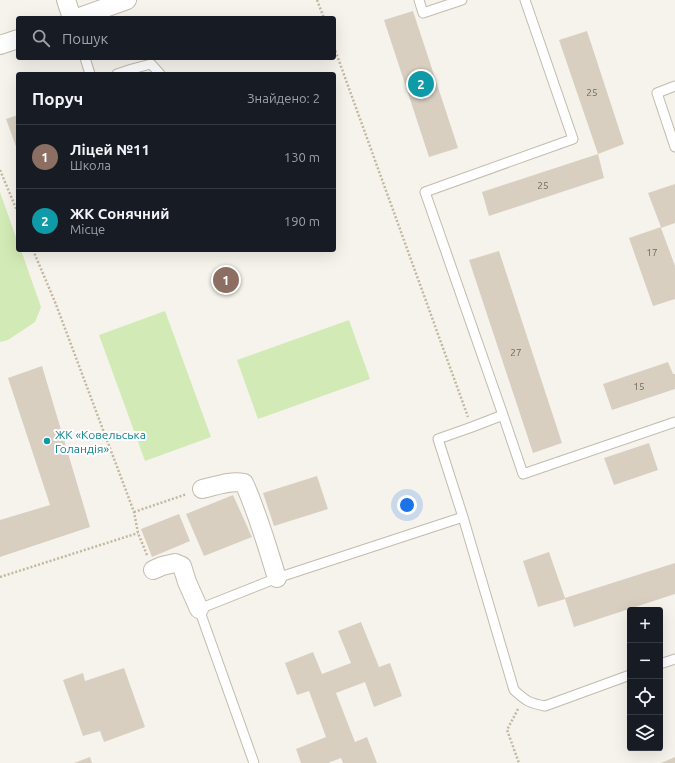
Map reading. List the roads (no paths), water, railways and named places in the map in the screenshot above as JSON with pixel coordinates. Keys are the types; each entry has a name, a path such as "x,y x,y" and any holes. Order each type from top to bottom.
{"street":[{"path":"66,0 71,16"},
{"path":"83,16 127,0"},
{"path":"0,45 16,40"},
{"path":"202,489 227,483 237,482 244,484 262,529 277,578"},
{"path":"153,570 175,563 182,566 198,609"}],"lane":[{"path":"419,0 423,13 462,0"},
{"path":"525,0 573,139 426,192 523,474 675,422"},
{"path":"86,60 89,72"},
{"path":"123,72 151,64 158,72"},
{"path":"675,86 657,92 675,147"},
{"path":"503,414 438,439 463,517 514,690 524,699 533,704 545,706 627,676"},
{"path":"254,763 198,609 277,578 463,517"},
{"path":"663,663 675,659"}],"place":[{"name":"ЖК Сонячний","path":"421,84"},
{"name":"Ліцей №11","path":"226,280"},
{"name":"ЖК «Ковельська Голандія»","path":"47,441"}]}
